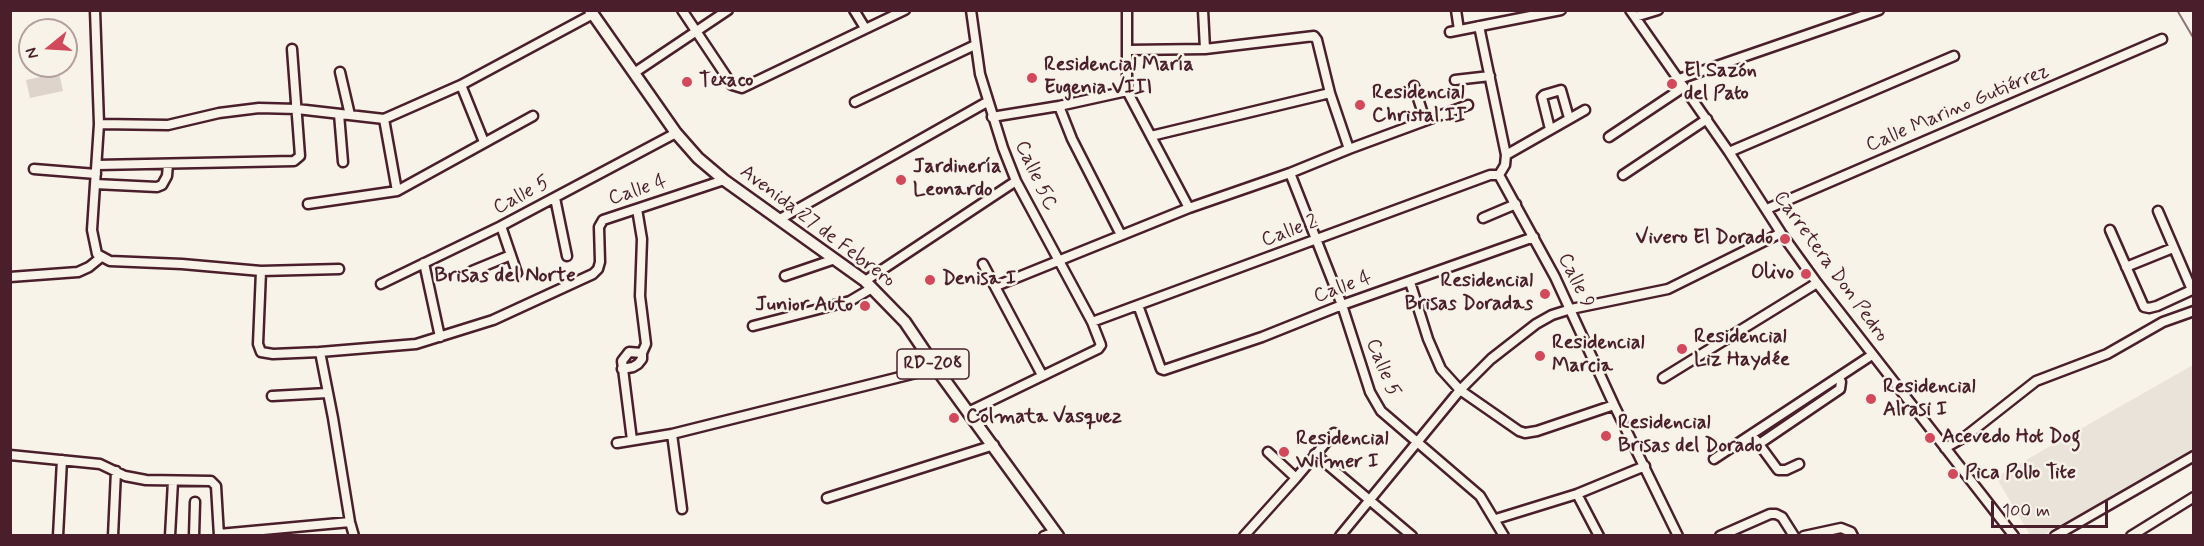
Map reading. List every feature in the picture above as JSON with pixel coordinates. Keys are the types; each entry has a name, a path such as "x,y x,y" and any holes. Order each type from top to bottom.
{"main road":[{"name":"Avenida 27 de Febrero","path":"592,12 676,133 698,158 724,180 869,285 905,322 936,368 994,445 1053,534"}],"street":[{"path":"95,10 99,124 92,241 100,258 110,261 261,271 339,269"},
{"path":"682,10 732,85 738,88 745,87 905,10"},
{"path":"634,73 728,10"},
{"path":"854,10 865,28"},
{"name":"Calle 5C","path":"971,10 975,45 987,102 1016,181 1092,322 1101,345 1098,349 1042,375"},
{"path":"1127,10 1127,91 1189,208"},
{"path":"1203,10 1205,49"},
{"path":"1456,10 1455,31 1561,10"},
{"path":"1632,14 1658,10"},
{"path":"1679,79 1879,10"},
{"path":"99,124 168,125 219,113 249,109 297,109 384,119 461,85 592,12"},
{"name":"Carretera Don Pedro","path":"1632,14 1707,119 1781,233 1817,283 2014,536"},
{"path":"1479,26 1506,155 1505,165 1499,176"},
{"path":"1128,50 1205,49 1314,36 1322,51 1330,93 1349,149"},
{"name":"Calle Marino Gutiérrez","path":"1767,209 2162,39"},
{"path":"855,102 975,45"},
{"path":"34,169 96,170 168,164 294,161 300,156 292,49"},
{"path":"1729,152 1954,56"},
{"path":"340,72 350,115"},
{"path":"1455,80 1490,76"},
{"path":"461,85 484,142"},
{"path":"1414,86 1425,120"},
{"path":"1609,137 1684,87"},
{"path":"1550,129 1542,97 1544,95 1561,90 1569,118"},
{"path":"992,117 1059,106 1127,91"},
{"path":"1151,136 1330,93"},
{"path":"780,219 987,102"},
{"path":"996,286 1189,208 1290,173 1468,105"},
{"path":"1059,106 1072,139 1120,235"},
{"path":"1506,155 1585,110"},
{"path":"339,114 343,162"},
{"path":"308,204 397,190 533,116"},
{"path":"384,119 397,190"},
{"path":"1623,175 1707,119"},
{"name":"Calle 5","path":"381,284 501,226 676,133"},
{"path":"95,184 157,187 165,183 168,164"},
{"name":"Calle 5","path":"1290,173 1342,305 1371,392 1381,411 1480,496 1496,519 1504,536"},
{"name":"Calle 2","path":"1092,322 1490,175 1499,176"},
{"name":"Calle 9","path":"1499,176 1571,309 1614,405 1678,536"},
{"name":"Calle 4","path":"440,337 493,320 593,274 600,262 598,233 600,222 606,218 724,180"},
{"path":"753,326 850,301 869,285 1016,181"},
{"path":"555,198 567,256"},
{"path":"1483,218 1516,204"},
{"path":"622,369 639,363 646,344 640,296 642,239 637,209"},
{"path":"2110,230 2144,307 2157,306 2193,290 2158,211"},
{"path":"501,226 518,273"},
{"path":"1340,536 1460,390 1516,338 1552,315 1668,289 1781,233"},
{"name":"Calle 4","path":"1138,305 1161,369 1164,370 1262,337 1342,305 1534,237"},
{"path":"2126,267 2173,248"},
{"path":"472,272 511,255"},
{"path":"10,277 78,272 100,258"},
{"path":"784,276 835,259"},
{"path":"261,271 259,351 273,354 320,352 399,347 440,337 424,263"},
{"path":"968,412 1042,375 983,264"},
{"path":"1410,282 1428,339 1441,369 1460,390 1519,431 1526,433 1537,431 1614,405"},
{"path":"1663,378 1817,283"},
{"path":"2169,300 2176,316"},
{"path":"2157,306 2163,322"},
{"path":"1945,448 1966,436 2036,381 2107,354 2163,322 2193,311"},
{"path":"320,352 354,536"},
{"path":"632,440 622,360 629,352 642,352"},
{"path":"1714,459 1872,355"},
{"path":"617,443 672,434 936,368"},
{"path":"1758,444 1840,389 1839,377"},
{"path":"272,396 327,393"},
{"path":"1244,536 1334,433"},
{"path":"672,434 682,508"},
{"path":"1752,435 1778,470 1786,470 1799,464"},
{"path":"827,498 994,445"},
{"path":"1268,452 1296,478"},
{"path":"1315,454 1412,536"},
{"path":"11,455 100,464 137,479 213,482 216,486 219,535 350,522"},
{"path":"2055,536 2193,456"},
{"path":"58,536 62,460"},
{"path":"1496,519 1577,494 1644,466"},
{"path":"113,536 116,471"},
{"path":"170,536 173,481"},
{"path":"1577,494 1599,536"},
{"path":"2131,536 2193,497"},
{"path":"194,536 195,502"},
{"path":"1720,536 1770,514 1782,517 1794,536"},
{"path":"1804,536 1841,528 1851,532 1853,536"}],"shaded area":[{"path":"60,78 63,91 30,98 26,80"},
{"path":"2193,365 2193,450 2043,535 2030,535 1996,477"}],"waterway":[{"path":"2177,10 2194,39"}],"place":[{"name":"Residencial María Eugenia VIII","path":"1032,78"},
{"name":"Texaco","path":"687,82"},
{"name":"El Sazón del Pato","path":"1672,84"},
{"name":"Residencial Christal II","path":"1360,105"},
{"name":"Jardinería Leonardo","path":"901,180"},
{"name":"Vivero El Dorado","path":"1785,239"},
{"name":"Olivo","path":"1806,274"},
{"name":"Denisa I","path":"930,280"},
{"name":"Residencial Brisas Doradas","path":"1545,294"},
{"name":"Junior Auto","path":"865,306"},
{"name":"Residencial Liz Haydée","path":"1682,349"},
{"name":"Residencial Marcia","path":"1540,356"},
{"name":"Residencial Alrasi I","path":"1871,399"},
{"name":"Colmata Vasquez","path":"954,418"},
{"name":"Residencial Brisas del Dorado","path":"1606,436"},
{"name":"Acevedo Hot Dog","path":"1930,438"},
{"name":"Residencial Wilmer I","path":"1284,452"},
{"name":"Pica Pollo Tite","path":"1953,474"}],"district":[{"name":"Brisas del Norte","path":"505,277"}]}
